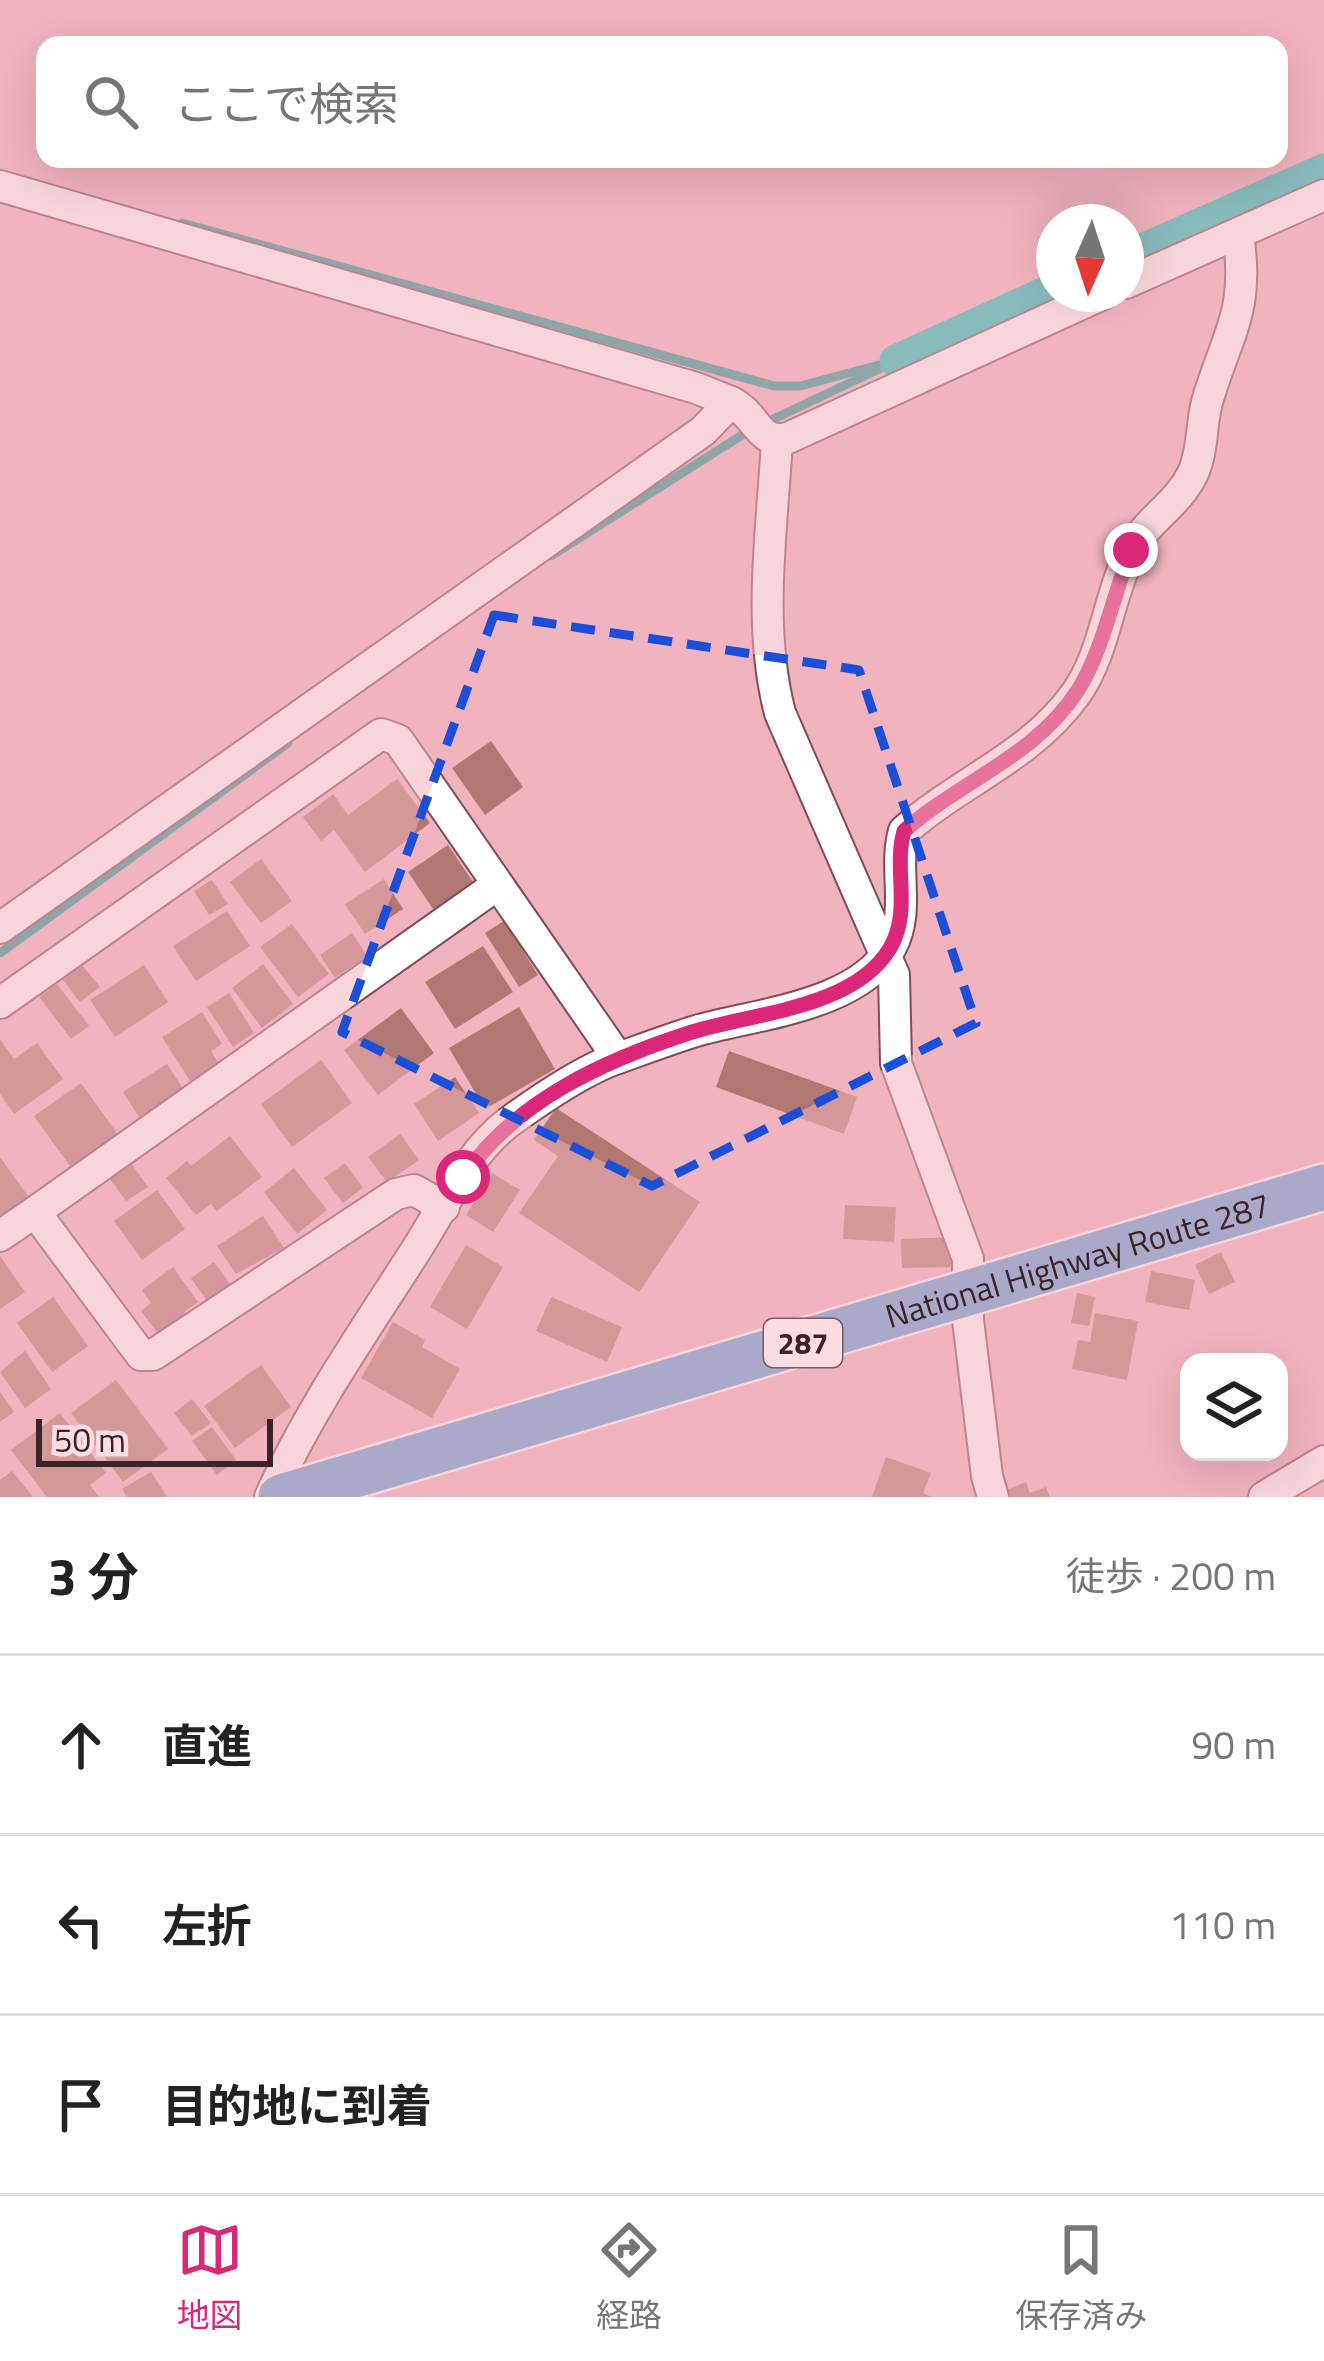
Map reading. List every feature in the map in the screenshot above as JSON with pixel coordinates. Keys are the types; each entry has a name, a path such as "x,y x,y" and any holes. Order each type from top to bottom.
{"highway":[{"name":"National Highway Route 287","path":"280,1497 1324,1187"}],"lane":[{"path":"0,186 674,381 756,424"},
{"path":"1144,276 1324,195"},
{"path":"270,1497 294,1443 484,1146 507,1124 618,1058 693,1032 832,995 859,982 887,954 901,922 899,850 904,831 1029,744 1076,695 1096,656 1131,550 1143,529 1168,509 1194,472 1209,396 1235,332 1243,282 1238,234"},
{"path":"0,928 703,431 756,424 1055,312"},
{"path":"756,424 772,686 779,712 887,954 896,990 896,1063 968,1259 987,1476 993,1497"},
{"path":"0,1003 382,734 398,740 618,1058"},
{"path":"0,1236 497,885"},
{"path":"35,1212 141,1355 153,1355 397,1194 414,1190 444,1207"},
{"path":"1264,1497 1324,1461"}],"highlighted area":[{"path":"494,615 859,670 976,1023 652,1186 342,1032"}],"building":[{"path":"491,741 523,787 485,815 452,768"},
{"path":"397,779 430,823 365,872 334,830 321,841 303,817 333,794 348,815"},
{"path":"448,845 475,885 435,912 408,872"},
{"path":"261,859 292,901 261,923 230,882"},
{"path":"384,879 403,909 365,934 345,904"},
{"path":"212,880 228,904 209,915 194,891"},
{"path":"227,911 250,946 196,981 173,946"},
{"path":"504,921 538,975 519,987 485,933"},
{"path":"292,924 329,974 298,997 260,947"},
{"path":"352,933 367,956 335,978 320,955"},
{"path":"483,946 513,992 455,1029 425,982"},
{"path":"263,964 293,1004 262,1028 232,988"},
{"path":"82,965 100,987 80,1002 63,980"},
{"path":"144,965 168,1002 115,1037 90,1000"},
{"path":"57,984 89,1026 71,1039 39,997"},
{"path":"229,993 254,1033 233,1047 207,1007"},
{"path":"519,1007 555,1069 485,1109 449,1048"},
{"path":"401,1008 434,1053 378,1095 344,1050"},
{"path":"202,1012 222,1044 211,1051 220,1066 192,1084 162,1037"},
{"path":"0,1039 14,1059 37,1043 63,1079 14,1114 0,1094"},
{"path":"729,1051 857,1097 844,1134 716,1087"},
{"path":"321,1060 352,1103 292,1147 261,1104"},
{"path":"167,1064 183,1089 139,1117 123,1092"},
{"path":"455,1077 479,1113 438,1141 414,1104"},
{"path":"81,1083 119,1136 72,1169 34,1116"},
{"path":"556,1108 700,1202 639,1292 519,1213 558,1156 534,1140"},
{"path":"400,1134 419,1160 387,1182 368,1157"},
{"path":"230,1136 262,1177 217,1211 211,1204 196,1215 166,1178 187,1161 191,1166"},
{"path":"0,1157 30,1199 0,1221"},
{"path":"129,1160 148,1187 126,1201 107,1175"},
{"path":"345,1163 363,1188 343,1203 324,1178"},
{"path":"294,1168 327,1210 297,1234 264,1192"},
{"path":"492,1173 520,1190 493,1232 466,1215"},
{"path":"157,1190 185,1229 142,1260 114,1221"},
{"path":"845,1205 896,1207 894,1242 843,1239"},
{"path":"263,1216 284,1248 236,1274 217,1246"},
{"path":"955,1237 956,1267 902,1268 901,1239"},
{"path":"466,1245 503,1267 467,1329 430,1307"},
{"path":"1221,1252 1235,1282 1209,1294 1195,1265"},
{"path":"0,1256 25,1292 0,1309"},
{"path":"214,1262 233,1288 210,1305 191,1278"},
{"path":"173,1267 198,1302 184,1312 192,1323 165,1343 141,1311 151,1303 142,1290"},
{"path":"1151,1271 1195,1280 1189,1310 1145,1302"},
{"path":"1077,1293 1095,1297 1089,1326 1071,1323"},
{"path":"53,1297 88,1346 52,1372 17,1323"},
{"path":"551,1297 622,1327 607,1362 536,1331"},
{"path":"1095,1313 1138,1321 1127,1380 1072,1369 1078,1340 1090,1342"},
{"path":"393,1322 425,1340 422,1347 460,1369 432,1418 361,1378"},
{"path":"25,1351 51,1389 25,1408 0,1372"},
{"path":"261,1365 291,1407 235,1448 204,1406"},
{"path":"116,1380 168,1449 123,1482 71,1413"},
{"path":"0,1392 14,1412 0,1422"},
{"path":"192,1399 211,1423 192,1436 174,1413"},
{"path":"60,1413 106,1473 90,1485 99,1497 47,1497 11,1450"},
{"path":"212,1427 236,1460 217,1475 192,1441"},
{"path":"886,1457 931,1473 923,1493 932,1497 872,1497"},
{"path":"12,1471 33,1497 0,1497 0,1480"},
{"path":"151,1472 167,1497 127,1497 122,1489"},
{"path":"1026,1482 1030,1493 1046,1487 1050,1497 1006,1497 1004,1491"}],"waterway":[{"path":"1144,249 1324,170"},
{"path":"182,223 774,386 800,386 879,365"},
{"path":"896,361 1036,297"},
{"path":"765,423 896,361"},
{"path":"551,556 750,430"},
{"path":"0,953 288,743"}],"route":[{"path":"463,1177 484,1146 507,1124 604,1064 693,1032 832,995 859,982 887,954 901,922 899,850 904,831 1029,744 1076,695 1096,656 1131,550"}]}
